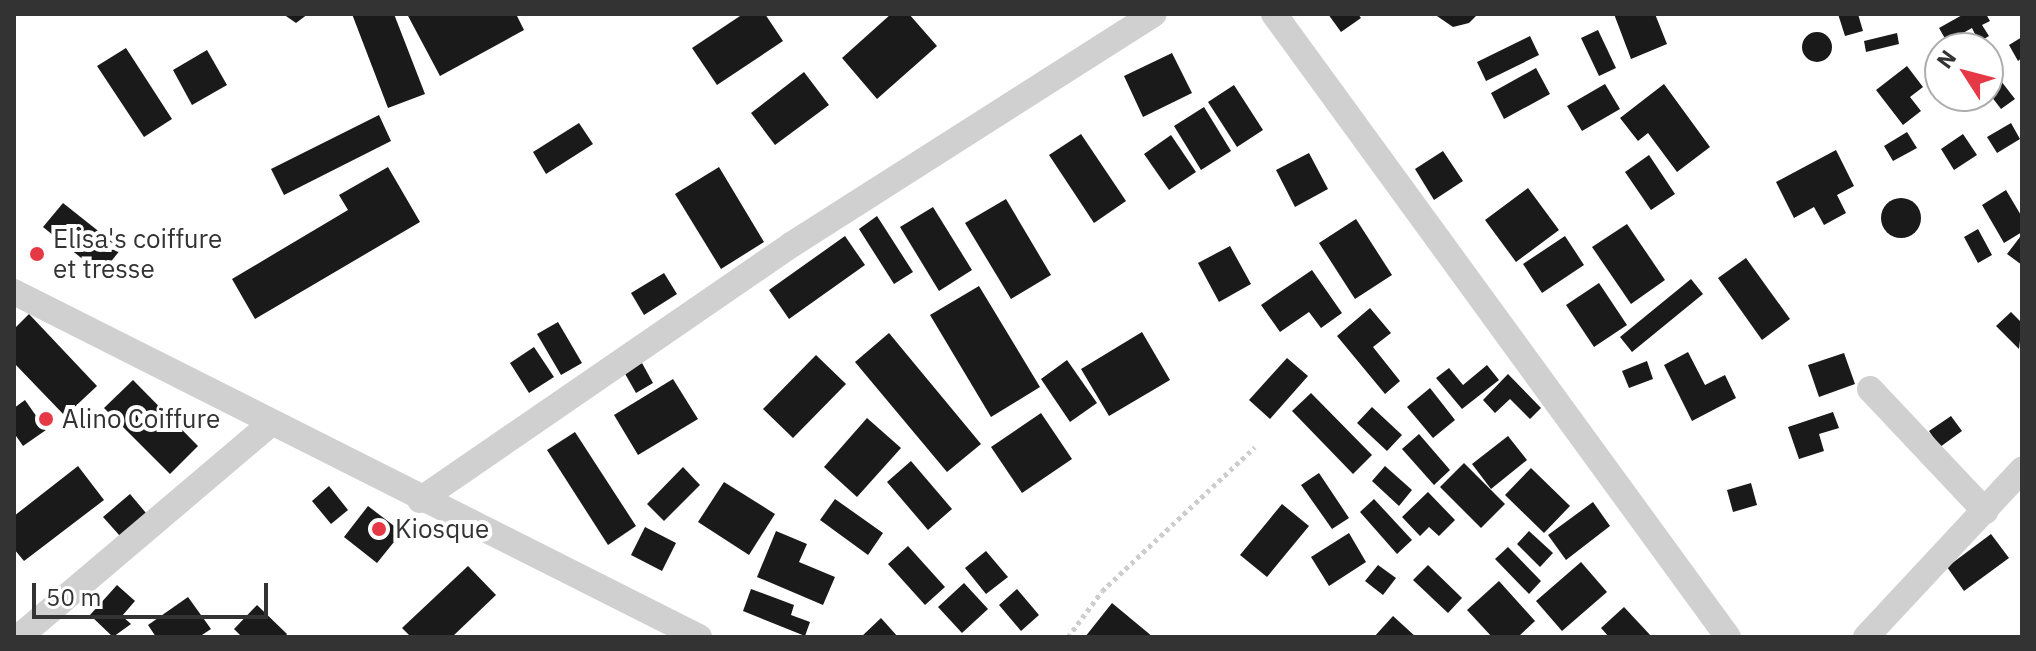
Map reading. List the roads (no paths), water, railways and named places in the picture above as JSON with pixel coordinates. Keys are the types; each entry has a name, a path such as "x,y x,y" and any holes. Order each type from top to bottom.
{"street":[{"path":"420,500 791,245 1154,14"},
{"path":"1274,14 1728,637"},
{"path":"14,292 420,500 699,637"},
{"path":"1870,389 1985,511"},
{"path":"19,637 271,423"},
{"path":"1866,637 2022,470"}],"place":[{"name":"Elisa's coiffure et tresse","path":"37,254"},
{"name":"Alino Coiffure","path":"46,419"},
{"name":"Kiosque","path":"379,529"}]}
